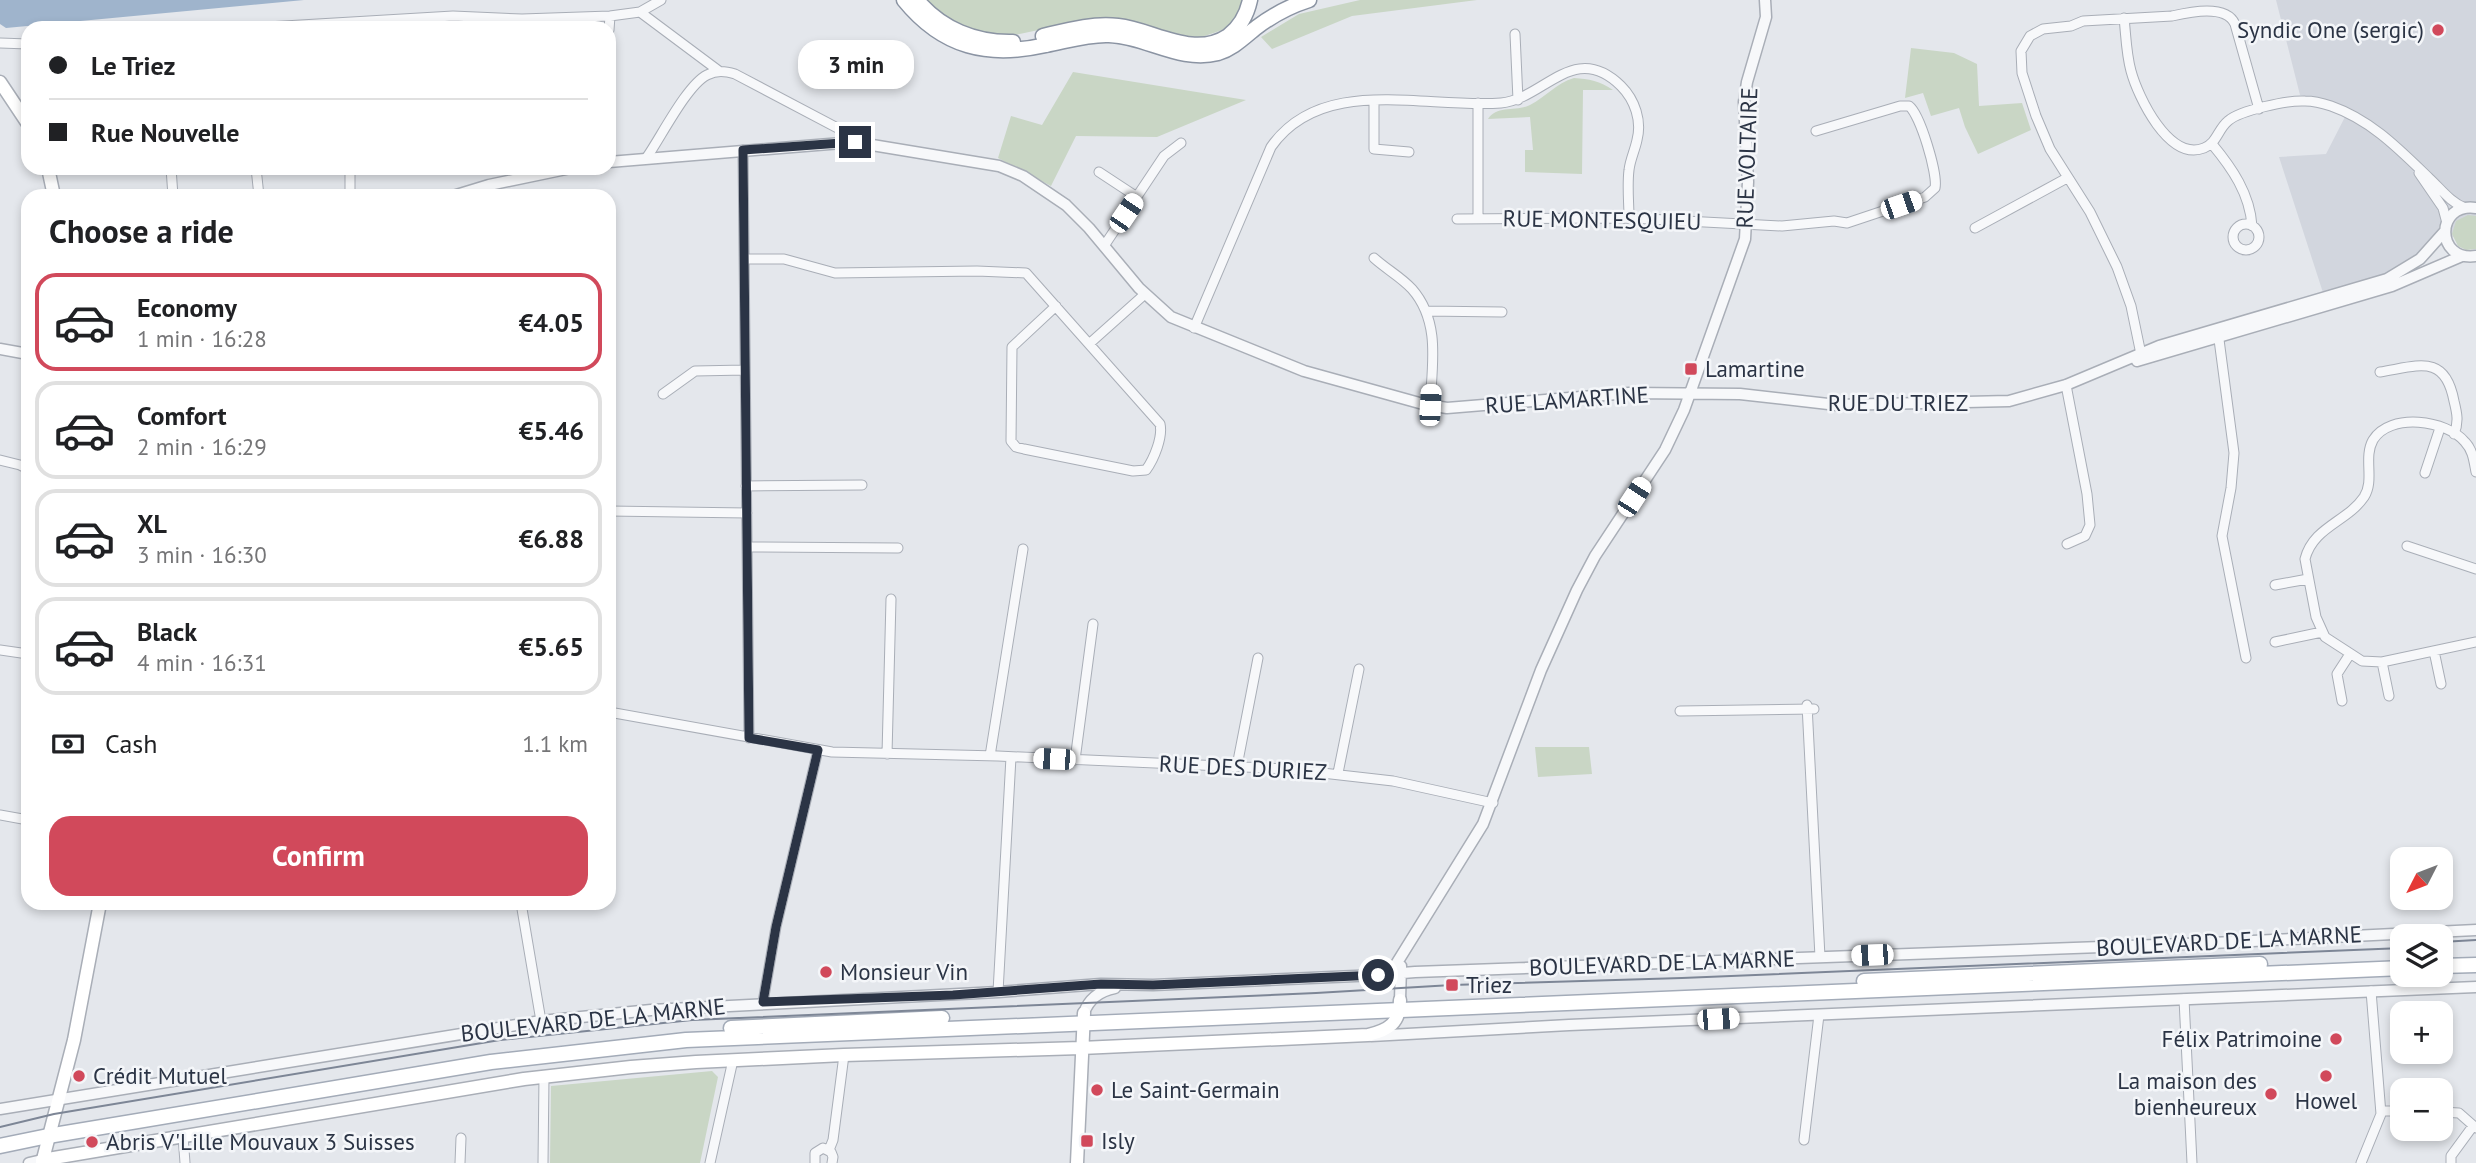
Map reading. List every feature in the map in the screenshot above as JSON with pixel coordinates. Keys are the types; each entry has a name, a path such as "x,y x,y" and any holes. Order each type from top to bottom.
{"main road":[{"path":"904,0 929,25 952,40 975,48 1014,51 1087,36 1111,35 1199,55 1227,49 1268,20 1309,0"},
{"path":"917,0 949,27 967,36 988,41 1025,40 1083,27 1106,25 1130,28 1180,43 1200,45 1217,41 1233,32 1245,16 1250,0"},
{"path":"0,82 21,114"},
{"path":"38,1162 74,1040 99,910"},
{"path":"2453,957 2476,956"},
{"name":"BOULEVARD DE LA MARNE","path":"38,1162 544,1076 733,1060 844,1055 1083,1030 1400,1004 2390,959"},
{"path":"2453,966 2476,965"},
{"name":"BOULEVARD DE LA MARNE","path":"1400,1004 2390,968"},
{"path":"1368,1035 1392,1026 1400,1004"},
{"name":"BOULEVARD DE LA MARNE","path":"49,1131 570,1051 686,1040 1062,1023 1137,1045 1368,1035"},
{"name":"BOULEVARD DE LA MARNE","path":"49,1131 480,1054 595,1039 804,1024 1083,1030"},
{"path":"1077,1163 1083,1030"},
{"path":"0,1136 49,1131"},
{"path":"0,1146 49,1131"}],"street":[{"path":"368,21 464,16 522,19 610,16 640,12 661,0"},
{"name":"RUE VOLTAIRE","path":"1395,974 1406,950 1493,803 1552,645 1588,568 1665,450 1690,394 1742,249 1748,182 1744,102 1747,82 1766,17 1765,0"},
{"path":"640,12 719,71 735,75 865,142"},
{"path":"2141,356 2131,306 2114,258 2047,142 2036,116 2022,73 2022,47 2030,36 2043,29 2071,26 2082,20 2227,13 2235,24 2259,109"},
{"path":"610,16 610,21"},
{"path":"2124,18 2132,74 2144,104 2168,138 2182,148 2199,150 2212,144 2230,119 2259,109 2302,101 2330,106 2379,131 2452,202 2471,208"},
{"path":"1515,34 1518,100"},
{"path":"0,43 21,44"},
{"path":"647,157 693,87 705,76 719,71"},
{"path":"1194,328 1261,165 1275,141 1293,124 1319,109 1342,102 1500,103 1518,100 1569,71 1597,72 1621,86 1636,109 1639,128 1629,172 1629,218"},
{"path":"1374,101 1374,149 1409,152"},
{"path":"1478,103 1478,218"},
{"name":"RUE MONTESQUIEU","path":"1457,219 1629,218 1789,226 1834,221 1847,223 1924,197 1935,188 1937,179 1917,114 1909,106 1900,106 1816,131"},
{"name":"RUE LAMARTINE","path":"616,161 865,142 989,163 1016,173 1066,205 1167,315 1320,376 1430,405 1472,407 1615,393 1690,394"},
{"path":"1104,246 1164,156 1181,143"},
{"path":"2212,144 2236,176 2248,203 2252,226"},
{"path":"743,150 749,738"},
{"path":"2414,165 2443,208 2449,246 2471,257"},
{"path":"1099,172 1137,197"},
{"path":"476,189 538,175"},
{"path":"1975,228 2067,178"},
{"name":"RUE DU TRIEZ","path":"1690,394 1740,394 1837,405 2021,399 2141,356 2387,279 2420,259 2456,212 2471,208"},
{"name":"RUE DU TRIEZ","path":"2218,333 2392,286 2471,257"},
{"path":"1374,258 1407,284 1426,312 1433,342 1430,405"},
{"path":"744,259 784,259 835,272 1022,272 1029,276 1056,306 1160,424 1161,431 1150,464 1142,472 1020,448 1011,441 1012,347 1056,306"},
{"path":"1089,344 1145,294"},
{"path":"1426,312 1502,312"},
{"path":"2218,333 2234,453 2222,536 2246,658"},
{"path":"0,349 21,353"},
{"path":"2381,372 2427,366 2442,372 2450,382 2458,416 2455,433"},
{"path":"663,394 695,371 745,370"},
{"path":"2066,385 2087,494 2090,525 2085,537 2067,544"},
{"path":"2476,472 2469,447 2455,433 2421,422 2390,426 2377,435 2368,455 2369,480 2365,496 2323,530 2311,543 2305,559 2317,623 2322,632 2329,640 2366,662 2382,662 2476,642"},
{"path":"2425,473 2440,428"},
{"path":"0,460 21,466"},
{"path":"747,486 862,485"},
{"path":"616,511 747,513"},
{"path":"747,547 898,548"},
{"path":"2407,547 2476,569"},
{"path":"990,756 1023,549"},
{"path":"2275,585 2308,579"},
{"path":"887,754 891,599"},
{"path":"1075,760 1093,624"},
{"path":"2275,642 2322,632"},
{"path":"0,650 21,653"},
{"path":"2434,651 2441,684"},
{"path":"2342,701 2337,674 2350,654"},
{"path":"1237,766 1258,658"},
{"path":"2382,662 2389,696"},
{"path":"1338,773 1359,669"},
{"path":"1680,710 1810,708 1820,957"},
{"name":"RUE DES DURIEZ","path":"616,713 818,750 1237,766 1338,773 1394,781 1493,803"},
{"path":"763,1002 776,927 818,750"},
{"path":"998,992 1011,757"},
{"path":"0,815 21,819"},
{"path":"522,910 541,1021"},
{"name":"BOULEVARD DE LA MARNE","path":"0,1109 541,1021 650,1010 1090,985 1153,985 2212,943 2476,930"},
{"path":"1395,974 1400,1004"},
{"path":"1083,1030 1089,1002 1104,991 1153,985"},
{"name":"BOULEVARD DE LA MARNE","path":"1368,1035 1402,1036 1443,1031 2476,987"},
{"path":"2361,1163 2381,1111 2371,991"},
{"path":"2184,999 2192,1163"},
{"path":"1804,1140 1819,1015"},
{"path":"829,1150 833,1139 844,1055"},
{"path":"710,1163 733,1060"},
{"path":"543,1163 544,1076"},
{"path":"2381,1111 2390,1111"},
{"path":"2451,1163 2451,1156 2475,1127 2459,1113 2453,1113"},
{"path":"183,1136 185,1163"},
{"path":"460,1163 461,1139"},
{"path":"815,1163 814,1155 817,1150 823,1148 833,1154 832,1163"}],"shaded area":[{"path":"2276,0 2476,0 2476,242 2468,228 2328,308 2279,157 2326,154 2347,113 2326,101 2300,95"}],"green space":[{"path":"925,0 1244,0 1239,13 1225,29 1199,38 1067,24 1010,36 984,34 950,21"},
{"path":"1360,0 1477,0 1352,16 1272,49 1261,37 1299,14"},
{"path":"1911,48 1954,53 1977,64 1979,106 2022,103 2031,130 1978,154 1959,108 1931,116 1923,93 1905,98"},
{"path":"1073,72 1246,100 1157,137 1076,136 1051,186 998,158 1011,116 1042,125"},
{"path":"1574,78 1604,84 1613,90 1583,90 1582,174 1525,172 1525,150 1533,150 1530,117 1488,119 1502,110 1530,105"},
{"path":"2468,215 2476,216 2476,249 2466,250 2458,246 2452,234 2456,221"},
{"path":"1535,747 1589,747 1592,774 1538,777"},
{"path":"712,1071 718,1077 700,1163 550,1163 551,1086"}],"water":[{"path":"0,0 304,0 80,21 21,21 21,27 6,28 0,24"}],"tram line":[{"path":"2453,941 2476,940"},
{"path":"0,1127 54,1114 500,1040 692,1020 1452,985 2390,949"}],"place":[{"name":"Syndic One (sergic)","path":"2438,30"},
{"name":"Lamartine","path":"1691,369"},
{"name":"Monsieur Vin","path":"826,972"},
{"name":"Triez","path":"1452,985"},
{"name":"Félix Patrimoine","path":"2336,1039"},
{"name":"Crédit Mutuel","path":"79,1076"},
{"name":"Howel","path":"2326,1076"},
{"name":"Le Saint-Germain","path":"1097,1090"},
{"name":"La maison des bienheureux","path":"2271,1094"},
{"name":"Isly","path":"1087,1141"},
{"name":"Abris V'Lille Mouvaux 3 Suisses","path":"92,1142"}],"route":[{"path":"855,142 743,150 749,738 818,750 776,927 763,1002 953,995 1101,984 1153,985 1378,975"}]}
